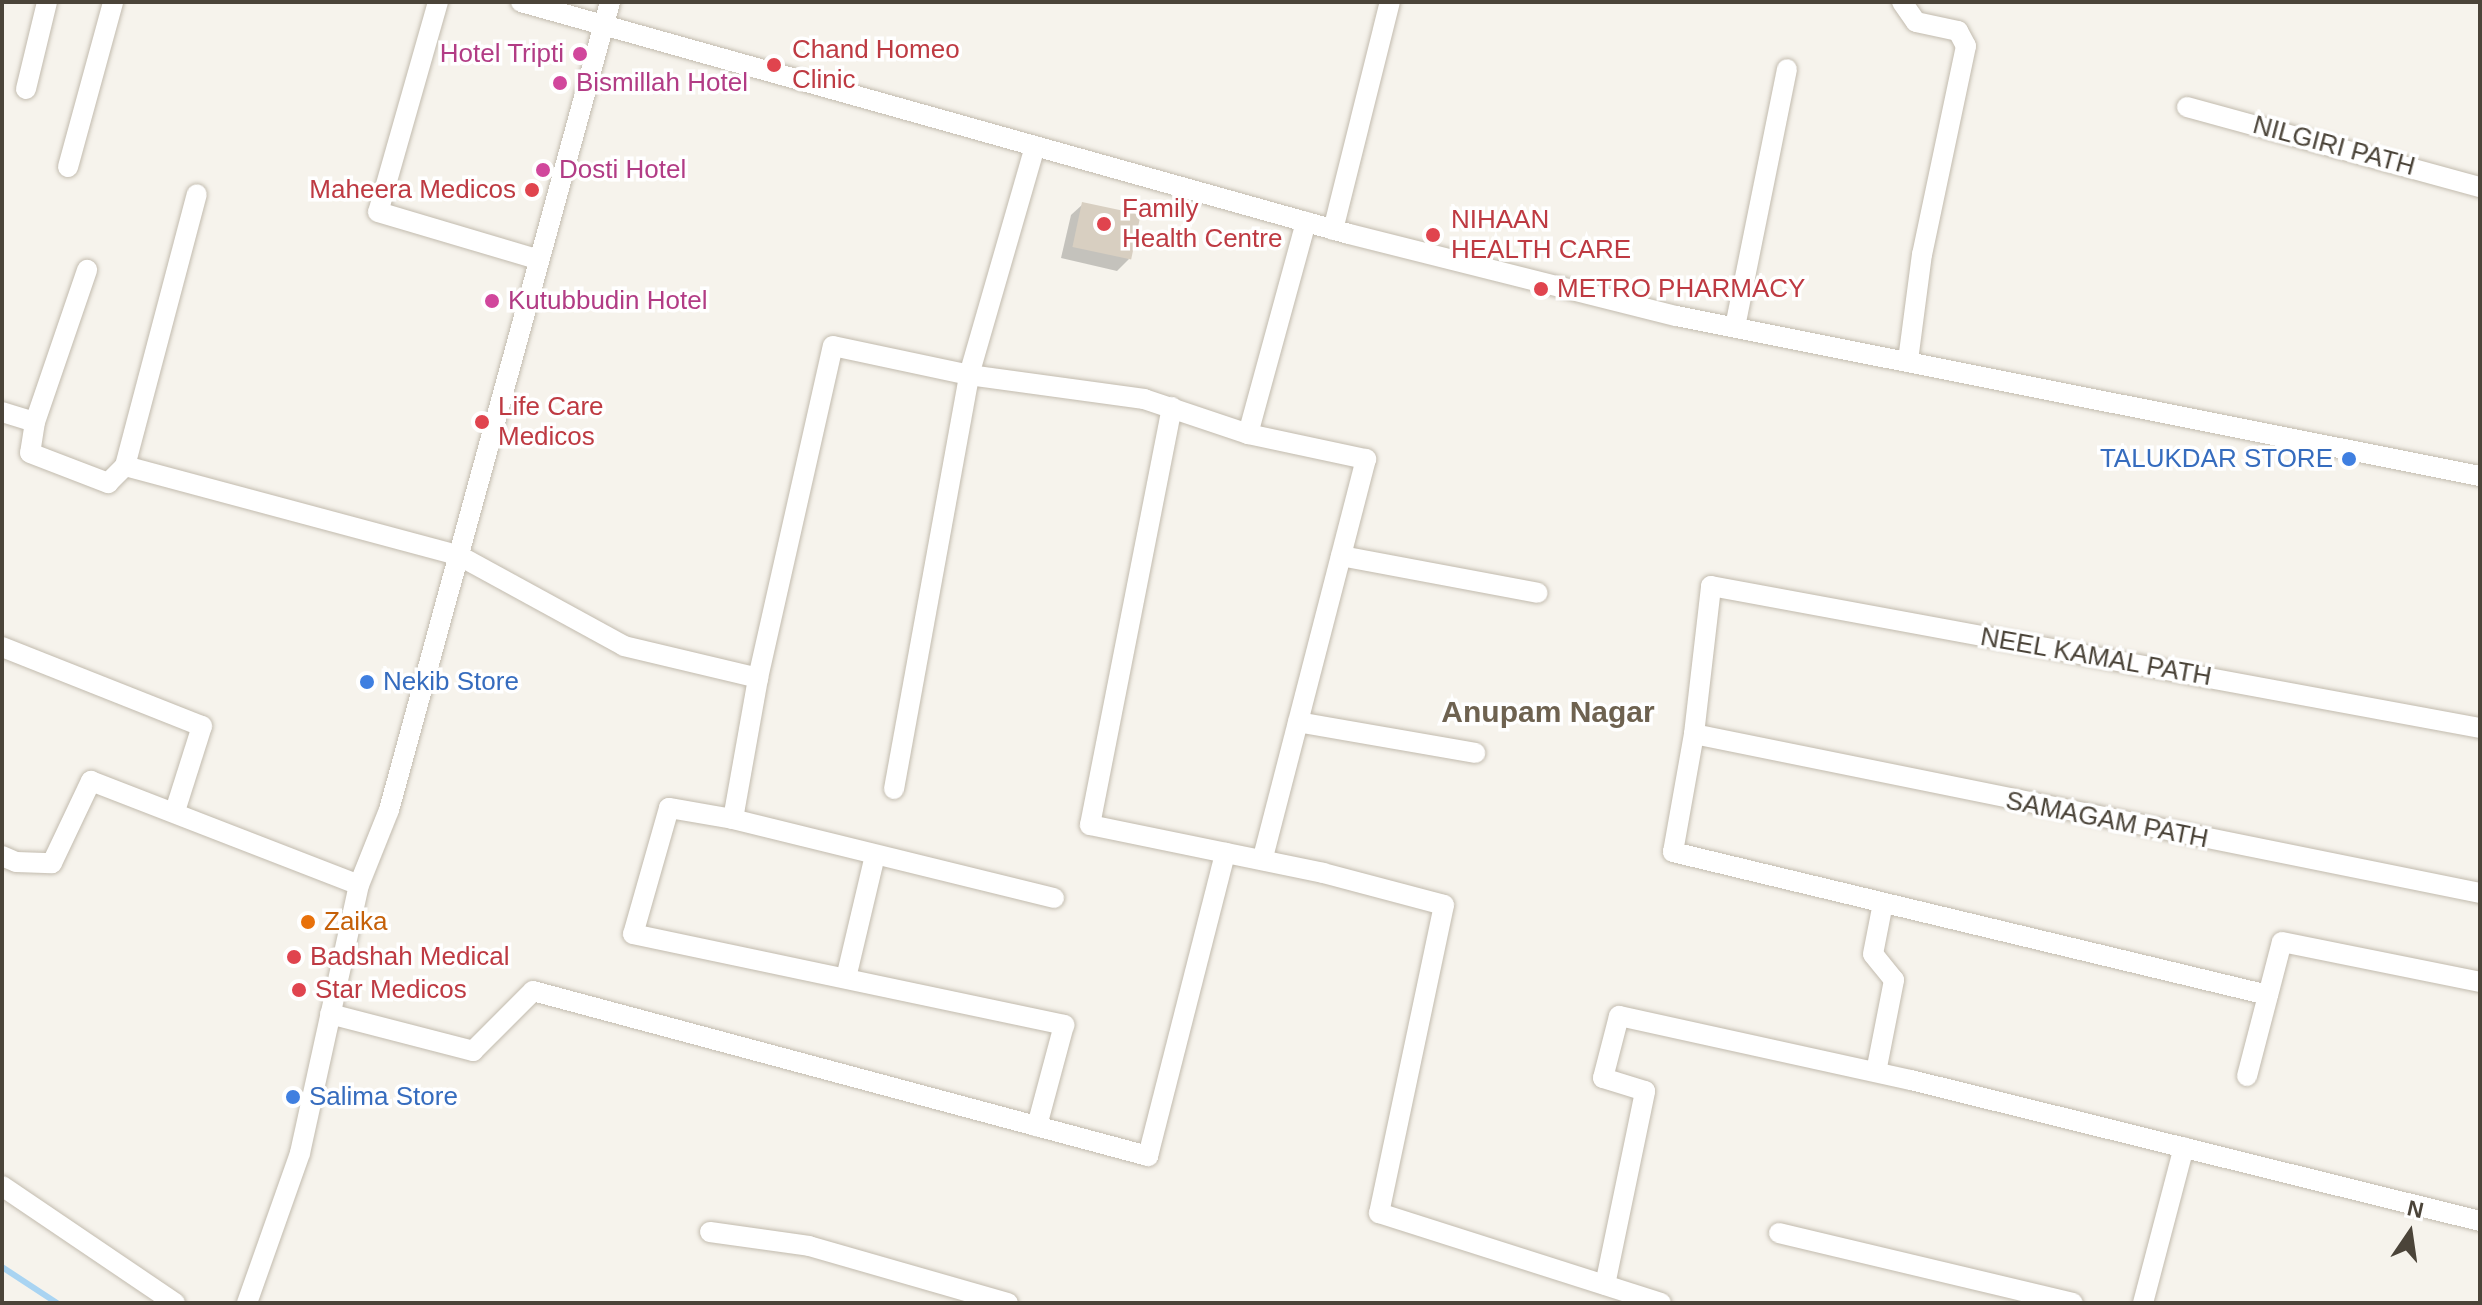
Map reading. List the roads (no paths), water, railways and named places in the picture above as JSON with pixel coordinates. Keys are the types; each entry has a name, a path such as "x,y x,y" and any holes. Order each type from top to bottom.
{"street":[{"path":"26,89 47,2"},
{"path":"68,167 113,2"},
{"path":"438,2 378,212 537,259"},
{"path":"521,2 1333,230 1735,327 2480,476"},
{"path":"247,1303 300,1153 359,885 389,810 537,259 610,2"},
{"path":"1333,230 1390,2"},
{"path":"1902,2 1916,22 1958,31 1966,46 1922,254 1908,361"},
{"path":"1735,327 1787,69"},
{"name":"NILGIRI PATH","path":"2187,107 2480,187"},
{"path":"894,789 969,375 1035,146"},
{"path":"87,270 35,422 30,453 108,483 125,466 197,194"},
{"path":"1248,434 1306,222"},
{"path":"733,819 758,678 833,346 969,375 1172,407 1248,434 1366,459 1262,860"},
{"path":"1172,407 1090,825 1262,860 1444,905 1379,1213 1661,1303"},
{"path":"2,412 35,422"},
{"path":"125,466 458,555 624,646 758,678"},
{"path":"1341,556 1538,593"},
{"name":"NEEL KAMAL PATH","path":"1694,734 1711,586 2480,728"},
{"path":"2,647 202,726 175,811"},
{"path":"1298,722 1475,753"},
{"path":"1694,734 1673,852 2268,995"},
{"name":"SAMAGAM PATH","path":"1694,734 1734,746 2480,893"},
{"path":"2,856 16,862 52,863 91,781 175,811 359,885"},
{"path":"1037,1126 1064,1025 633,934 669,808 733,819 1054,898"},
{"path":"330,1014 473,1051 533,991 1148,1156 1225,853"},
{"path":"846,978 875,855"},
{"path":"1876,1072 1894,980 1873,954 1883,903"},
{"path":"2247,1076 2282,942 2480,982"},
{"path":"1605,1285 1645,1091 1603,1078 1619,1016 1876,1072 2480,1221"},
{"path":"2143,1303 2184,1147"},
{"path":"2,1186 175,1303"},
{"path":"710,1232 809,1246 1008,1303"},
{"path":"1779,1233 2073,1303"}],"waterway":[{"path":"2,1267 57,1303"}],"place":[{"name":"Hotel Tripti","path":"580,54"},
{"name":"Chand Homeo Clinic","path":"774,65"},
{"name":"Bismillah Hotel","path":"560,83"},
{"name":"Dosti Hotel","path":"543,170"},
{"name":"Maheera Medicos","path":"532,190"},
{"name":"Family Health Centre","path":"1104,224"},
{"name":"NIHAAN HEALTH CARE","path":"1433,235"},
{"name":"METRO PHARMACY","path":"1541,289"},
{"name":"Kutubbudin Hotel","path":"492,301"},
{"name":"Life Care Medicos","path":"482,422"},
{"name":"TALUKDAR STORE","path":"2349,459"},
{"name":"Nekib Store","path":"367,682"},
{"name":"Zaika","path":"308,922"},
{"name":"Badshah Medical","path":"294,957"},
{"name":"Star Medicos","path":"299,990"},
{"name":"Salima Store","path":"293,1097"}],"district":[{"name":"Anupam Nagar","path":"1548,712"}]}
